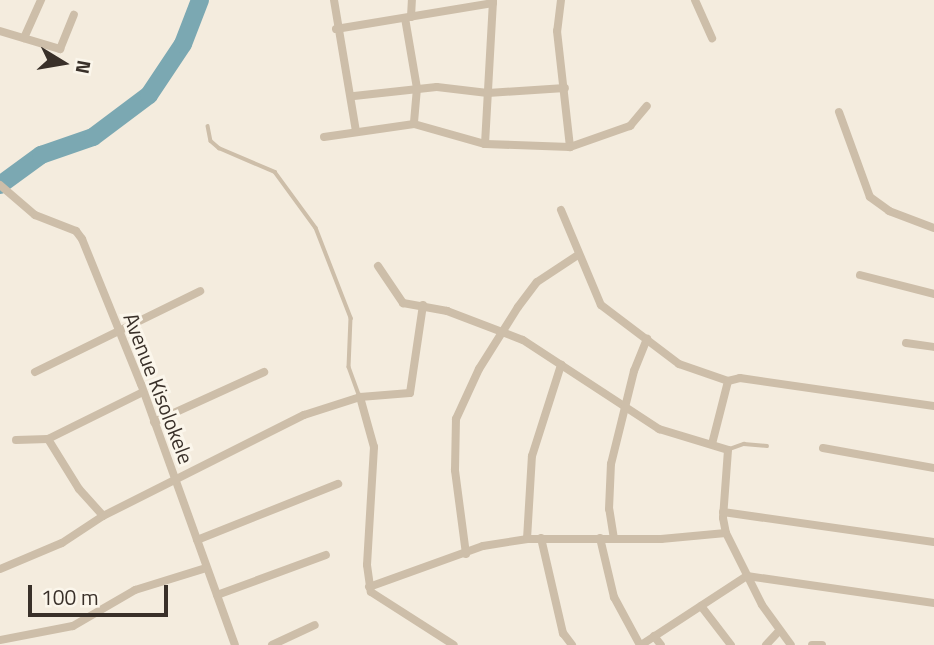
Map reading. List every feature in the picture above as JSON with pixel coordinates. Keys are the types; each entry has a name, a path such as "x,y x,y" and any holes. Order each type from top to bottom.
{"street":[{"path":"24,38 41,0"},
{"path":"334,0 336,29 354,96 356,131"},
{"path":"412,0 408,17 416,88 414,124"},
{"path":"561,0 557,31 570,147"},
{"path":"695,0 712,38"},
{"path":"336,29 493,1 485,144"},
{"path":"0,31 60,49 74,15"},
{"path":"354,96 416,88 488,93 565,88"},
{"path":"324,137 414,124 485,144 570,147 630,127 647,106"},
{"path":"839,113 870,197 888,211 934,228"},
{"name":"Avenue Kisolokele","path":"0,185 35,215 76,231 144,392 235,645"},
{"path":"561,210 578,255 607,312 679,364 728,381 740,378 934,406"},
{"path":"466,554 454,470 456,419 502,332 537,282 578,255"},
{"path":"378,265 397,299 502,332 561,365 659,429 727,450 723,512 726,533 778,632 791,645"},
{"path":"860,275 934,294"},
{"path":"35,372 200,291"},
{"path":"0,569 62,544 103,516 176,482 304,415 360,397 410,393 423,305"},
{"path":"614,540 609,509 611,464 647,339"},
{"path":"906,343 934,348"},
{"path":"527,540 532,456 561,365"},
{"path":"154,422 264,372"},
{"path":"712,444 728,381"},
{"path":"16,440 48,439 144,392"},
{"path":"360,397 374,447 369,587 376,597 453,645"},
{"path":"48,439 68,474 103,516"},
{"path":"823,449 934,468"},
{"path":"197,540 338,484"},
{"path":"723,512 934,542"},
{"path":"369,587 466,554 527,540 614,540 726,533"},
{"path":"541,538 563,633 572,645"},
{"path":"600,538 614,597 640,645 747,576 934,603"},
{"path":"217,595 326,555"},
{"path":"0,640 73,626 135,590 206,568"},
{"path":"701,606 731,645"},
{"path":"272,645 315,625"},
{"path":"766,645 778,632"},
{"path":"654,636 661,645"},
{"path":"812,645 822,645"}],"lane":[{"path":"208,126 211,141 219,148 275,172 316,228 351,318 348,360 360,397"},
{"path":"727,450 744,444 767,446"}],"waterway":[{"path":"0,185 41,155 93,137 149,95 183,44 200,0"}]}
